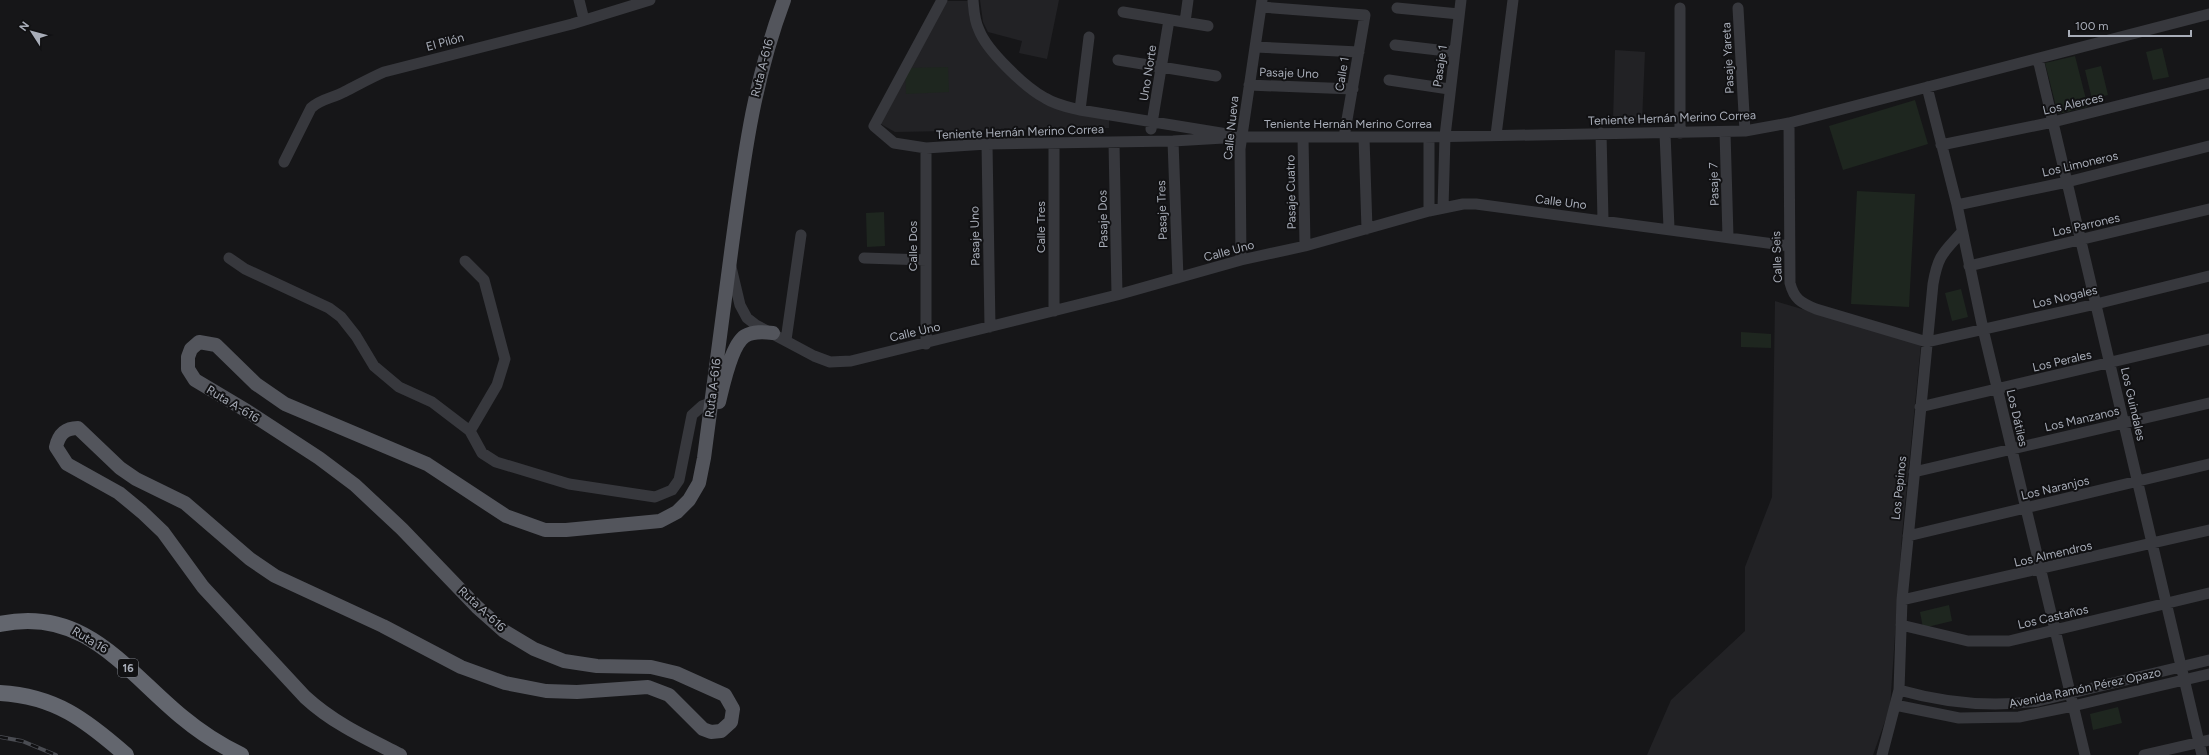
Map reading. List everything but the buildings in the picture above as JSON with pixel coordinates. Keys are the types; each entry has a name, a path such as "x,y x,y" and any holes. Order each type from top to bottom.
{"highway":[{"name":"Ruta 16","path":"0,624 27,620 45,621 64,625 83,634 111,652 196,728 241,755"},
{"path":"0,693 44,700 67,709 92,725 126,755"}],"main road":[{"name":"Ruta A-616","path":"400,755 364,738 322,713 294,687 203,587 163,532 119,493 67,464 56,447 58,439 63,432 70,428 78,428 120,468 136,479 185,503 250,559 275,576 383,626 461,667 505,683 546,691 583,692 643,687 654,688 673,699 700,727 706,731 716,732 729,726 734,713 728,698 715,689 660,669 597,666 564,661 534,649 504,631 477,607 402,529 355,486 319,458 247,411 195,380 188,369 188,357 191,349 199,342 216,345 256,384 285,404 427,464 506,516 545,530 566,530 660,521 677,512 689,500 699,483 715,402 730,261 745,144 758,78 769,39 784,0"},
{"path":"715,402 741,341 745,336 754,333 773,333"}],"street":[{"path":"578,0 584,20"},
{"name":"El Pilón","path":"284,162 311,108 317,102 344,92 363,81 384,72 584,20 650,0"},
{"name":"Teniente Hernán Merino Correa","path":"942,0 874,126 894,144 926,148 987,144 1173,142 1241,137 1364,138 1601,133 1665,134 1745,131 1789,123 2209,14"},
{"name":"Teniente Hernán Merino Correa","path":"973,0 975,20 979,31 996,56 1044,98 1059,105 1080,110 1132,118 1152,126 1241,137"},
{"path":"1185,22 1188,0"},
{"name":"Pasaje 1","path":"1443,208 1445,136 1449,88 1461,0"},
{"path":"1496,135 1513,0"},
{"name":"Calle 1","path":"1262,3 1365,15 1344,137"},
{"name":"Calle Nueva","path":"1241,260 1241,137 1262,3"},
{"path":"1397,8 1459,14"},
{"path":"1680,8 1680,133"},
{"name":"Pasaje Yareta","path":"1738,8 1745,131"},
{"path":"1123,12 1208,26"},
{"name":"Uno Norte","path":"1152,126 1169,20"},
{"path":"1080,110 1089,37"},
{"path":"1394,45 1455,52"},
{"path":"1255,47 1359,52"},
{"name":"Los Guindales","path":"2038,59 2166,603 2185,680 2204,741 2202,755"},
{"path":"1118,60 1216,76"},
{"path":"1389,80 1449,88"},
{"name":"Los Alerces","path":"1941,145 2053,122 2209,83"},
{"name":"Pasaje Uno","path":"1249,85 1353,89"},
{"name":"Los Dátiles","path":"1927,87 1957,205 1983,329 2085,755"},
{"name":"Calle Seis","path":"1789,123 1789,246 1790,283 1793,295 1800,302 1816,309 1927,342"},
{"name":"Teniente Hernán Merino Correa","path":"1152,126 1173,142"},
{"name":"Pasaje 7","path":"1725,132 1728,237"},
{"path":"1601,133 1603,220"},
{"path":"1665,134 1669,228"},
{"name":"Pasaje Cuatro","path":"1303,137 1305,246"},
{"path":"1429,137 1429,211"},
{"path":"1364,138 1367,229"},
{"name":"Pasaje Tres","path":"1173,142 1178,278"},
{"name":"Calle Tres","path":"1054,143 1054,310"},
{"name":"Pasaje Dos","path":"1114,143 1117,295"},
{"name":"Pasaje Uno","path":"987,144 990,327"},
{"name":"Los Limoneros","path":"1957,205 2067,182 2209,146"},
{"name":"Calle Dos","path":"926,148 926,344"},
{"name":"Calle Uno","path":"730,261 740,305 748,318 814,356 830,362 850,361 926,344 1117,295 1241,260 1305,246 1429,211 1476,204 1669,228 1789,246"},
{"name":"Los Parrones","path":"1969,266 2209,209"},
{"name":"Los Pepinos","path":"1882,755 1896,705 1898,690 1902,600 1920,407 1936,263 1941,254 1962,232"},
{"path":"786,340 801,235"},
{"path":"229,258 245,269 329,308 341,317 356,336 374,366 390,381 432,402 470,431 482,454 496,462 569,484 655,497 672,490 679,480 692,415 702,406 715,402"},
{"path":"864,258 926,260"},
{"path":"465,261 484,280 505,359 497,385 470,431"},
{"name":"Los Nogales","path":"1927,342 2096,304 2209,276"},
{"name":"Los Perales","path":"1920,407 2209,339"},
{"name":"Los Manzanos","path":"1914,472 2209,403"},
{"name":"Los Naranjos","path":"1908,536 2209,464"},
{"name":"Los Almendros","path":"1902,600 2040,570 2209,530"},
{"name":"Los Castaños","path":"1901,625 1954,639 1982,642 2009,641 2209,593"},
{"name":"Avenida Ramón Pérez Opazo","path":"1898,690 1949,702 1981,705 2024,703 2209,660"},
{"name":"Avenida Ramón Pérez Opazo","path":"1896,705 1944,716 1990,719 2033,715 2209,674"},
{"path":"2144,755 2204,741"}],"shaded area":[{"path":"980,0 1059,0 1047,59 1019,53 1022,41 988,32 983,22"},
{"path":"941,1 968,1 970,19 1036,96 1109,119 1109,128 895,132 879,123"},
{"path":"2162,48 2169,77 2153,80 2146,52"},
{"path":"1615,50 1645,52 1642,122 1613,122"},
{"path":"2075,56 2088,107 2058,114 2045,63"},
{"path":"2101,66 2108,95 2092,99 2085,70"},
{"path":"948,67 949,92 906,94 905,68"},
{"path":"1915,100 1928,144 1843,170 1829,126"},
{"path":"1857,191 1915,194 1909,307 1851,304"},
{"path":"884,212 885,246 867,247 866,213"},
{"path":"1961,289 1968,317 1952,321 1945,293"},
{"path":"1775,301 1921,344 1902,535 1890,707 1873,755 1647,755 1671,700 1745,631 1745,567 1772,497"},
{"path":"1741,332 1771,334 1771,348 1741,347"},
{"path":"1949,605 1952,621 1923,628 1920,612"},
{"path":"2118,707 2122,723 2093,730 2090,714"}],"railway":[{"path":"0,737 22,741 56,755"}]}
